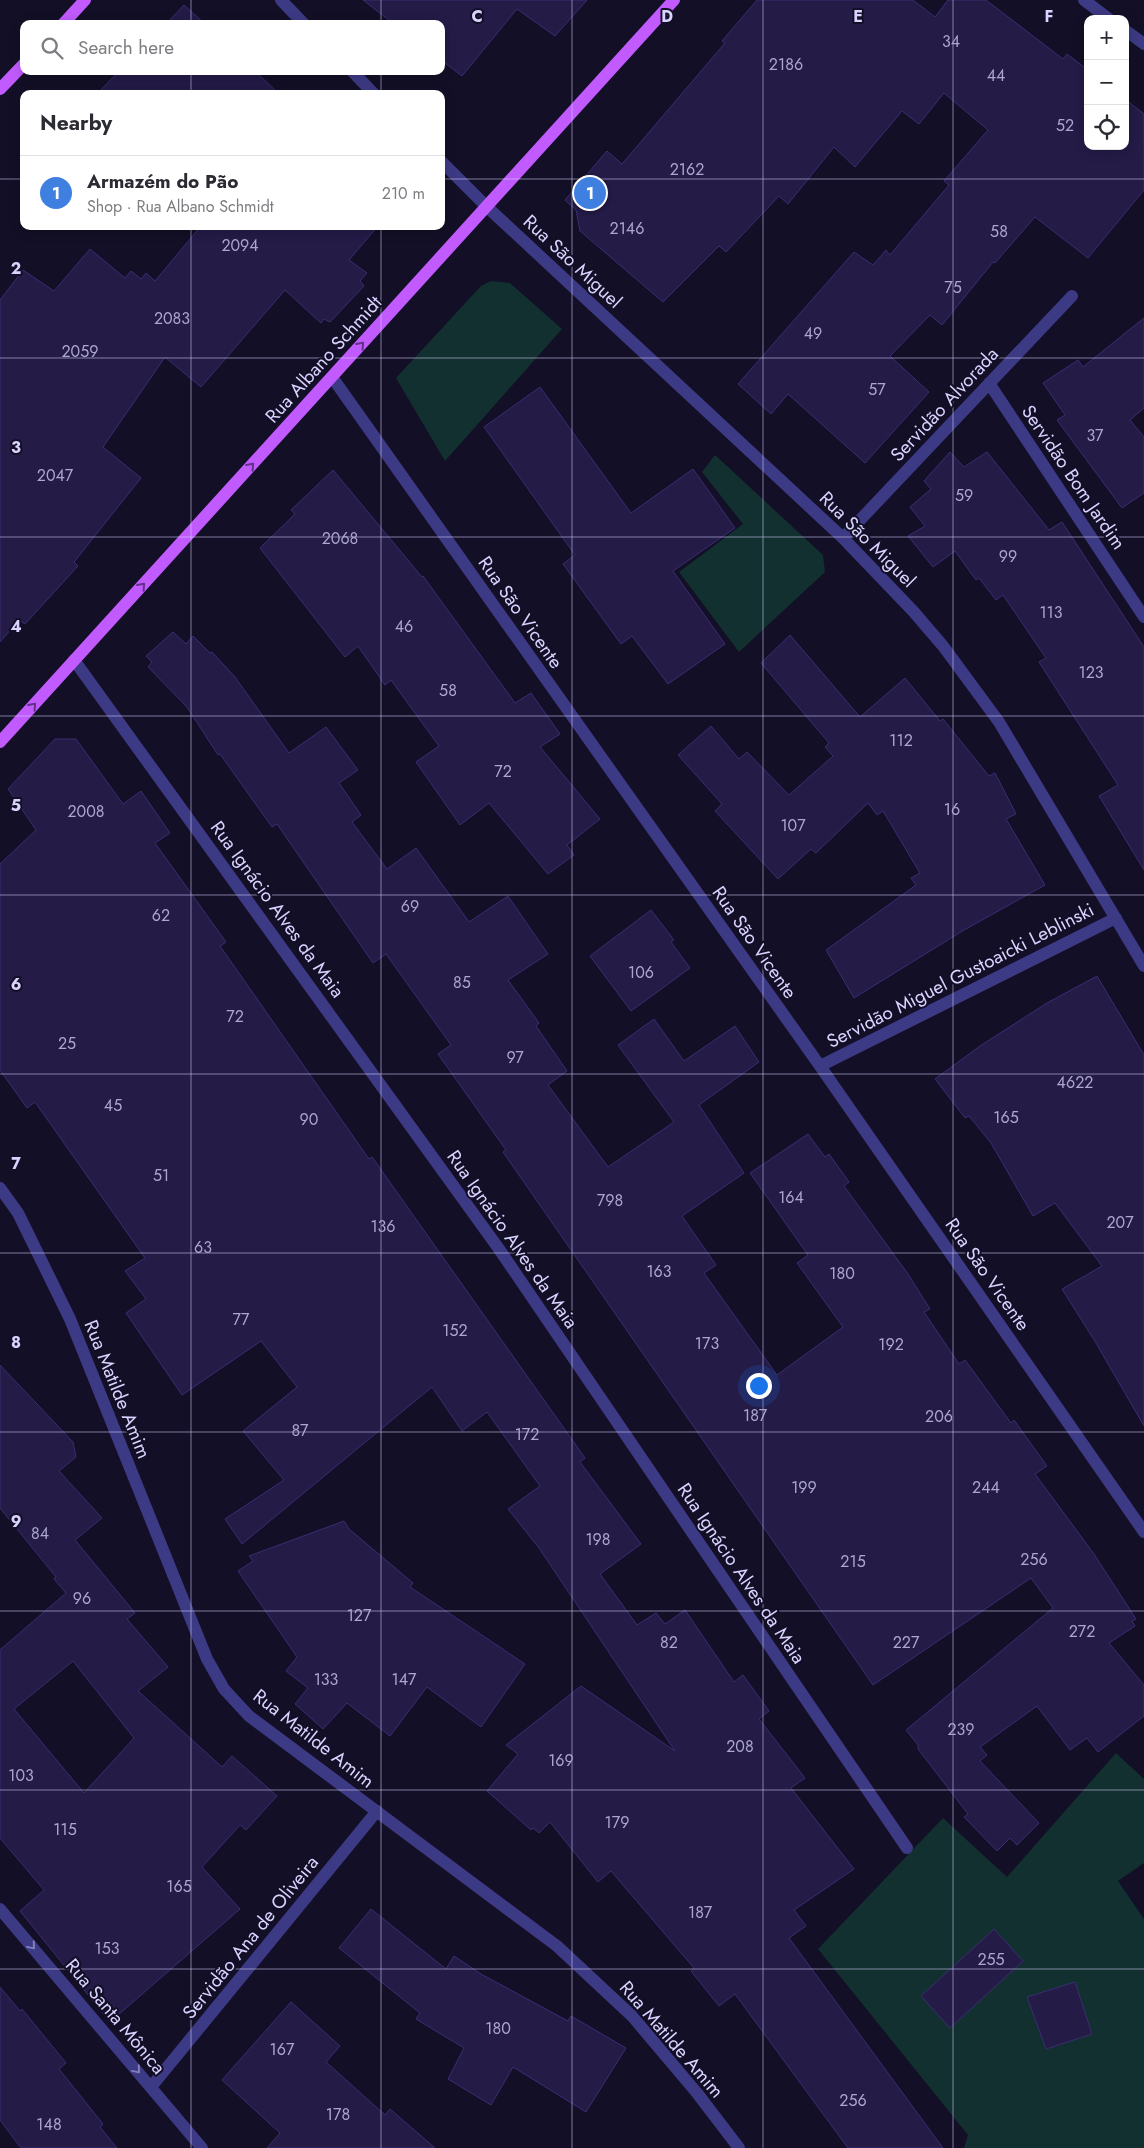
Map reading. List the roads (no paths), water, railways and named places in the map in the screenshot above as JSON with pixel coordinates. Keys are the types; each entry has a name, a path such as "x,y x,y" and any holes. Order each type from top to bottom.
{"main road":[{"path":"66,20 85,0"},
{"name":"Rua Albano Schmidt","path":"0,742 332,377 485,205 674,0"},
{"path":"0,89 20,68"}],"street":[{"path":"281,0 300,20"},
{"path":"1084,0 1104,15"},
{"path":"1129,33 1144,44"},
{"path":"356,75 370,90"},
{"name":"Rua São Miguel","path":"445,165 485,205 843,538 882,577 943,646 999,722 1144,966"},
{"name":"Servidão Alvorada","path":"843,538 1072,296"},
{"name":"Rua São Vicente","path":"332,377 820,1066 1144,1532"},
{"name":"Servidão Bom Jardim","path":"989,383 1144,616"},
{"name":"Rua Ignácio Alves da Maia","path":"74,660 499,1249 907,1848"},
{"name":"Servidão Miguel Gustoaicki Leblinski","path":"820,1066 1116,918"},
{"name":"Rua Matilde Amim","path":"0,1188 18,1212 70,1319 207,1658 224,1689 249,1716 557,1946 632,2016 697,2093 739,2148"},
{"name":"Servidão Ana de Oliveira","path":"152,2087 377,1810"},
{"name":"Rua Santa Mônica","path":"0,1909 202,2148"}],"place":[{"name":"Armazém do Pão","path":"590,193"}]}
